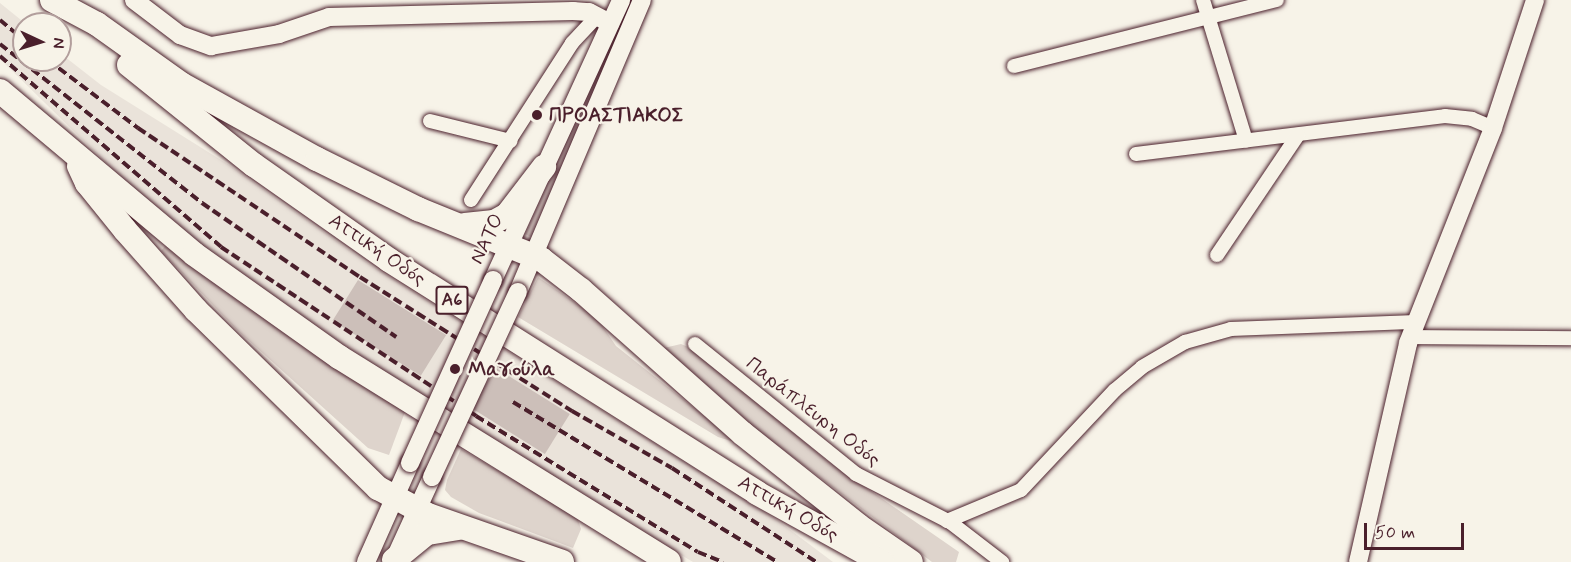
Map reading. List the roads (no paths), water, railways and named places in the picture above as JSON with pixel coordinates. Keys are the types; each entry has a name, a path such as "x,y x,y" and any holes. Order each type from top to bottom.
{"highway":[{"name":"Αττική Οδός","path":"47,0 254,165 389,260 757,493 882,562"},
{"path":"52,0 97,24 181,84 317,159 418,209 535,255 581,290 742,433 859,526 911,562"},
{"path":"0,91 194,254 339,357 669,562"},
{"path":"73,153 87,183 196,310 371,482 417,509 562,562"},
{"path":"463,225 479,226 507,214 544,167"},
{"path":"394,561 420,537 436,529 468,529"}],"main road":[{"path":"134,0 180,34 211,46 268,36 329,17 496,11 573,11 603,20"},
{"name":"ΝΑΤΟ","path":"366,562 510,245 603,20 621,0"},
{"path":"394,561 535,255 642,0"},
{"path":"1358,562 1413,330 1493,128 1535,0"}],"street":[{"path":"1203,0 1246,141"},
{"path":"1014,66 1277,0"},
{"path":"471,200 572,43 603,20"},
{"path":"1137,154 1445,116 1472,119 1493,128"},
{"path":"430,121 511,141"},
{"path":"1217,255 1298,135"},
{"path":"946,521 1021,490 1115,390 1142,367 1185,342 1231,329 1413,330 1571,338"},
{"name":"Παράπλευρη Οδός","path":"695,344 856,474 946,521 1002,562"}],"railway":[{"path":"0,20 12,30"},
{"path":"0,44 202,203 396,337"},
{"path":"0,56 221,247 476,416 698,552 723,562"},
{"path":"64,72 138,128 360,277 572,411 672,468 816,562"},
{"path":"513,402 777,562"}],"place":[{"name":"ΠΡΟΑΣΤΙΑΚΟΣ","path":"537,115"},
{"name":"Μαγούλα","path":"455,369"}]}
